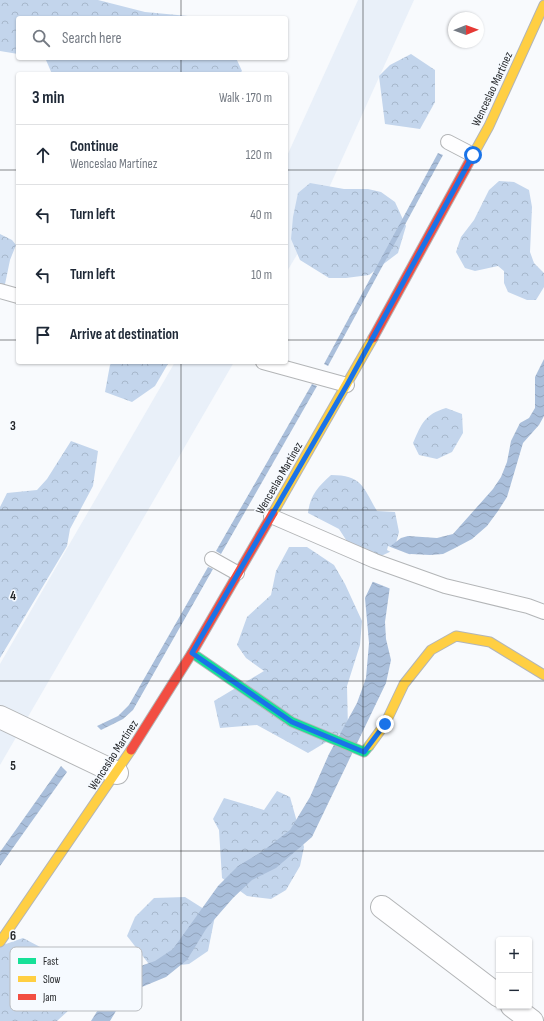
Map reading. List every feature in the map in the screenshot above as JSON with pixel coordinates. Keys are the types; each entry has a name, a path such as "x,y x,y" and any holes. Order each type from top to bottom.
{"main road":[{"name":"Wenceslao Martínez","path":"0,942 117,773 192,653 347,385 489,126 544,5"},
{"path":"192,653 292,722 364,752 385,724 404,684 431,650 456,636 490,642 544,675"}],"street":[{"path":"0,717 117,773"},
{"path":"382,908 496,994"},
{"path":"516,1009 532,1021"}],"lane":[{"path":"448,142 473,155"},
{"path":"0,291 16,295"},
{"path":"270,364 347,385"},
{"path":"270,516 375,561 446,586 528,606 544,612"},
{"path":"212,559 237,573"}],"shaded area":[{"path":"358,0 414,0 304,243 288,270 288,154"},
{"path":"174,364 233,364 0,765 0,664"}],"green space":[{"path":"0,0 98,0 145,12 188,16 16,16 16,54 0,51"},
{"path":"411,54 435,70 435,102 420,129 385,124 379,76 390,65"},
{"path":"46,60 237,60 242,71 241,72 51,72"},
{"path":"499,181 514,182 529,190 532,207 530,252 534,263 544,273 544,287 536,300 527,300 508,292 504,283 504,271 498,266 475,271 465,268 456,252 461,237 474,220 489,190"},
{"path":"310,183 344,189 368,189 381,192 395,202 406,226 398,253 369,275 346,278 329,278 300,260 291,239 293,217 298,193"},
{"path":"0,234 12,240 16,245 10,260 4,289 0,289"},
{"path":"168,364 155,386 132,402 105,392 110,365"},
{"path":"446,408 462,414 463,433 452,452 437,459 419,455 413,443 422,425 428,417"},
{"path":"71,441 98,451 93,486 70,529 67,546 0,658 0,507 7,493 37,490 47,479"},
{"path":"331,475 349,477 355,480 364,489 377,511 395,512 399,532 394,550 381,556 350,546 339,529 308,513 315,492"},
{"path":"289,547 307,547 334,565 345,584 362,621 360,645 347,686 348,729 308,753 257,725 220,728 214,701 264,671 246,658 237,645 247,617 271,595 276,571"},
{"path":"277,791 290,797 304,847 300,866 286,890 271,899 247,896 222,878 219,830 213,819 224,798 264,810"},
{"path":"185,897 215,916 208,951 189,964 152,968 142,955 142,947 136,947 127,936 135,917 154,898"},
{"path":"23,938 40,947 10,947 10,1011 68,1011 57,1021 0,1021 0,946"}],"water":[{"path":"438,153 443,155 328,366 324,364"},
{"path":"544,359 544,416 539,425 523,443 507,497 487,526 472,539 443,554 411,554 403,557 388,548 401,538 408,536 437,538 453,534 493,489 501,477 507,462 511,441 520,423 529,418 535,408 535,377"},
{"path":"312,384 317,386 221,554 216,551"},
{"path":"208,567 213,569 133,710 123,719 101,730 97,726 118,716 129,705"},
{"path":"374,579 390,586 385,622 386,639 391,660 386,683 312,837 276,868 252,880 233,898 206,929 187,960 166,977 142,987 142,966 155,961 173,949 218,886 238,866 263,851 290,830 310,797 329,754 357,703 366,678 369,643 365,598"},
{"path":"61,766 67,772 0,866 0,852"},
{"path":"97,1011 116,1011 110,1021 91,1021"}],"pier":[{"path":"388,546 414,556 403,559 387,550"},
{"path":"374,577 391,584 391,589 371,581"}],"traffic: fast":[{"path":"192,653 292,722 364,752 369,746"}],"traffic: slow":[{"path":"473,155 489,126 544,5"},
{"path":"273,513 373,338"},
{"path":"369,746 385,724 404,684 431,650 456,636 490,642 544,675"},
{"path":"0,942 131,750"}],"traffic: jam":[{"path":"373,338 473,155"},
{"path":"131,750 192,653 273,513"}],"route":[{"path":"385,724 364,752 292,722 192,653 347,385 473,155"}]}
